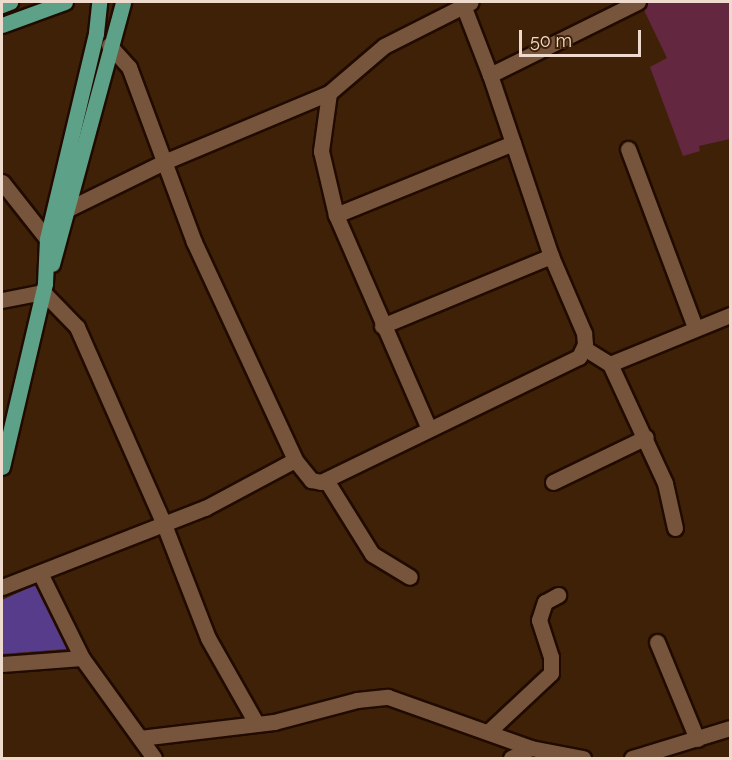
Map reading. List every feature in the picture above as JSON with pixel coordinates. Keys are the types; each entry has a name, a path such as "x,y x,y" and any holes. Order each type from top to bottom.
{"main road":[{"path":"2,5 10,2"},
{"path":"2,25 65,2"},
{"path":"44,288 47,239 96,33 99,2"},
{"path":"2,462 44,288 109,45 123,2"}],"street":[{"path":"490,75 638,2"},
{"path":"66,210 164,162 328,93 384,46 467,3 551,256 582,328 584,348 574,361 326,480 311,480 295,460 194,242 164,162 129,67 109,45"},
{"path":"328,93 321,151 336,215 382,326 429,429"},
{"path":"336,215 513,143"},
{"path":"628,149 696,327"},
{"path":"2,182 47,239"},
{"path":"382,326 551,256"},
{"path":"2,300 44,288 77,327 87,344 163,522 208,638 256,723"},
{"path":"610,364 730,315"},
{"path":"584,348 610,364 646,437 665,483 675,528"},
{"path":"553,482 646,437"},
{"path":"2,586 40,573 163,522 205,508 295,460"},
{"path":"326,480 372,554 410,577"},
{"path":"40,573 82,658 154,759"},
{"path":"488,732 551,673 552,657 539,620 545,602 558,595"},
{"path":"657,642 697,739"},
{"path":"2,664 82,658"},
{"path":"140,738 256,723 357,699 388,697 531,748 578,758"},
{"path":"632,759 730,728"},
{"path":"511,759 531,748"}],"shaded area":[{"path":"650,2 730,2 730,139 699,146 700,151 683,156 650,67 667,58 642,6"}],"building":[{"path":"35,585 67,649 2,654 2,600"}]}
